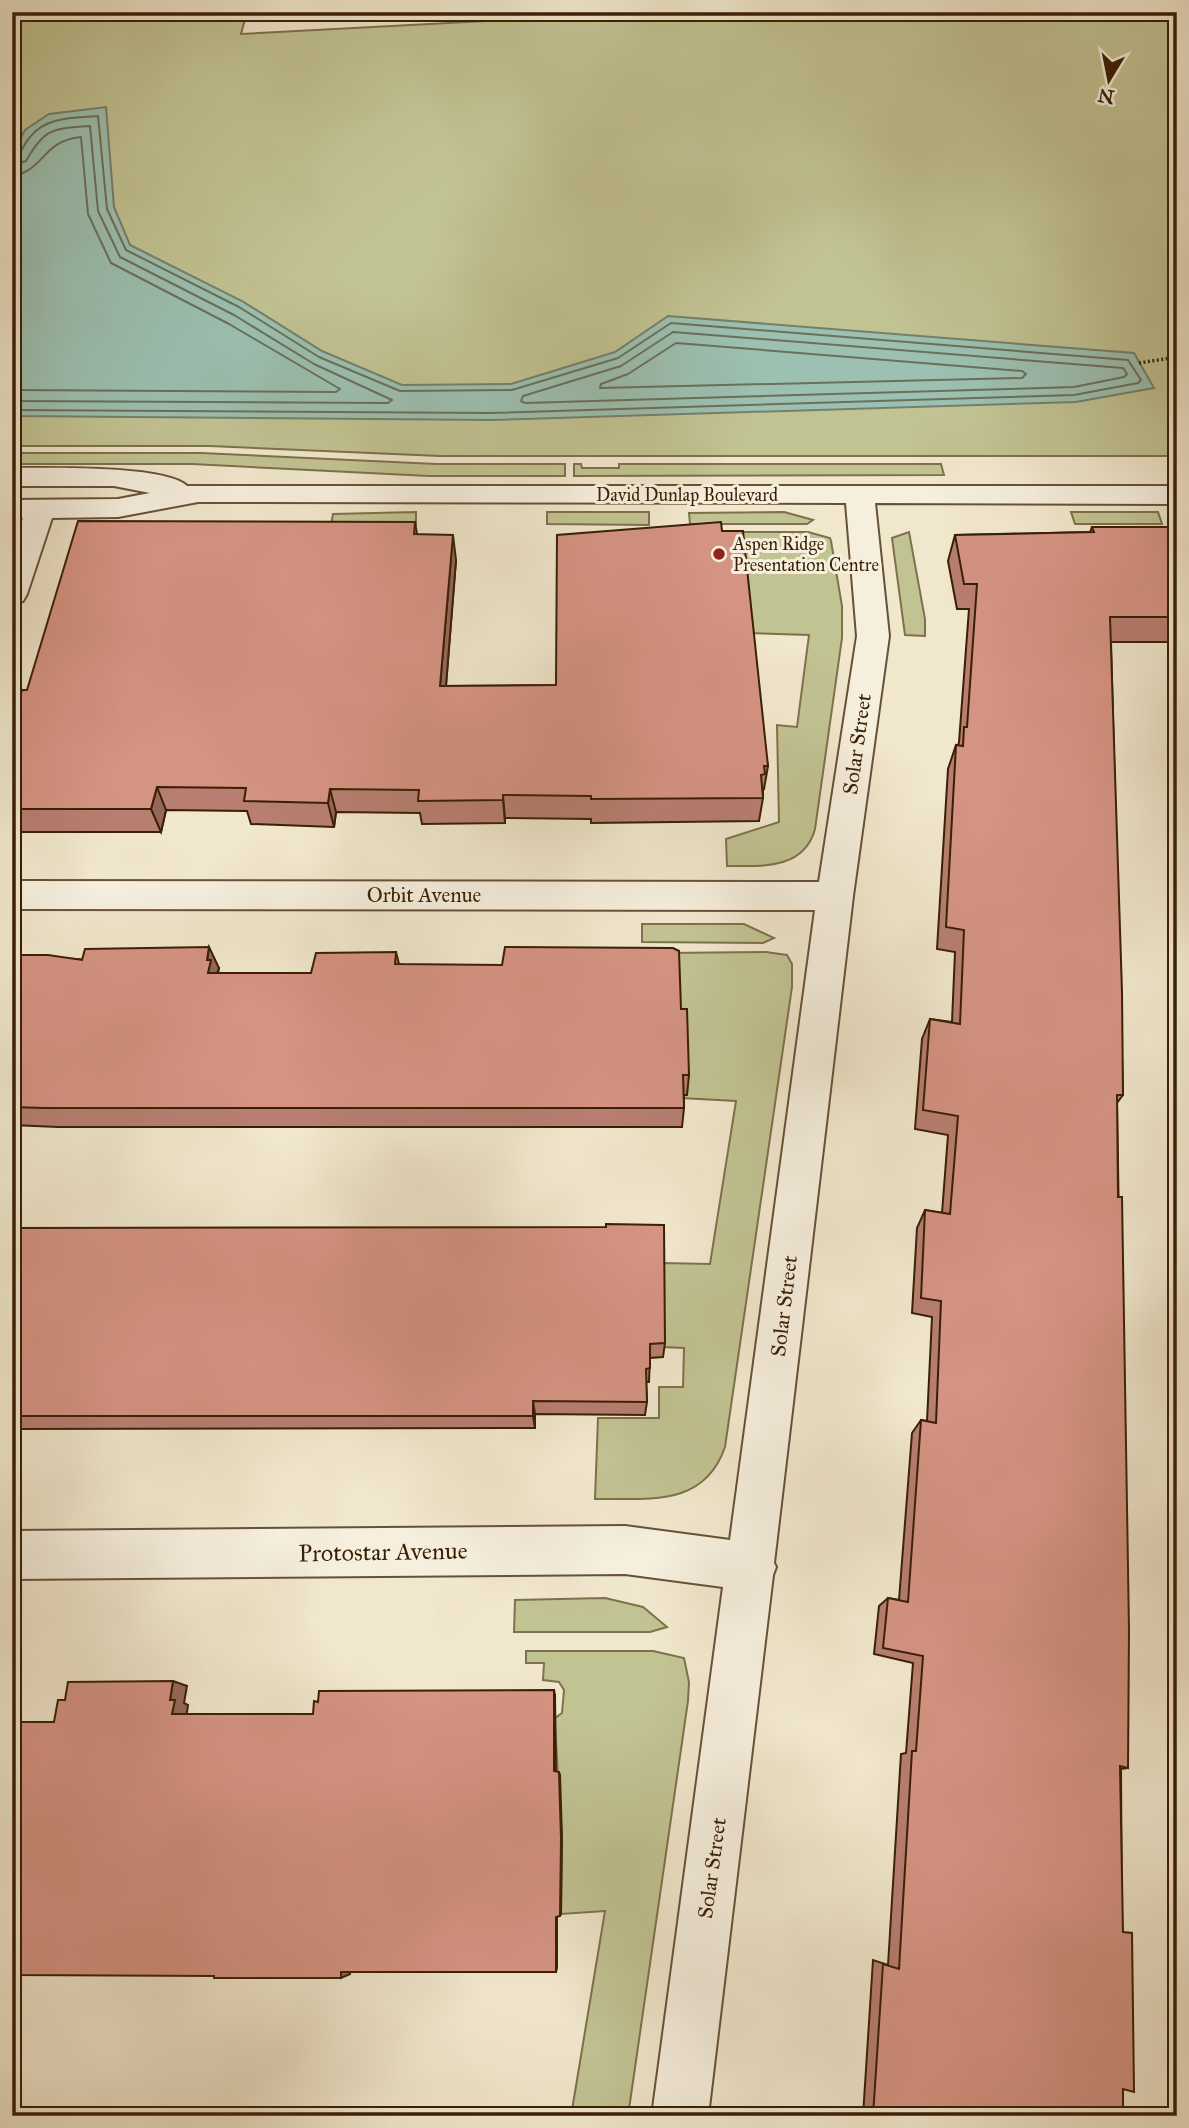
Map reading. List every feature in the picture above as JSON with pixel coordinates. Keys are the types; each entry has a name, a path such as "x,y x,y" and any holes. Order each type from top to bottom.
{"street":[{"name":"David Dunlap Boulevard","path":"12,477 114,477 198,493 1177,495"},
{"name":"David Dunlap Boulevard","path":"27,509 118,508 198,493"},
{"name":"Solar Street","path":"680,2116 752,1567 835,896 873,636 860,496"},
{"path":"12,594 27,509"},
{"name":"Orbit Avenue","path":"12,895 835,896"},
{"name":"Protostar Avenue","path":"12,1555 625,1550 752,1567"}],"path":[{"path":"1139,363 1177,357"}],"shaded area":[{"path":"12,12 247,12 241,34 659,12 1177,12 1177,456 440,456 210,446 12,446"},
{"path":"12,453 201,453 436,464 565,464 565,476 429,476 192,464 12,464"},
{"path":"574,464 581,464 582,468 619,468 619,464 941,464 944,475 574,476"},
{"path":"416,512 416,525 331,525 333,514"},
{"path":"547,512 649,512 649,525 547,524"},
{"path":"784,512 813,520 807,524 690,524 689,513"},
{"path":"1071,512 1158,512 1162,524 1075,524"},
{"path":"707,532 808,532 830,538 831,541 842,606 842,638 815,829 801,852 780,863 727,866 726,839 779,822 777,725 797,727 809,635 748,633"},
{"path":"909,532 925,619 925,636 905,635 892,538"},
{"path":"642,924 744,924 774,938 763,943 642,942"},
{"path":"766,952 787,955 792,964 792,987 725,1447 716,1467 703,1481 689,1490 654,1498 595,1499 598,1418 659,1418 659,1387 683,1387 684,1348 663,1347 663,1263 710,1264 736,1101 681,1098 663,953"},
{"path":"605,1598 643,1607 667,1627 650,1632 514,1632 515,1600"},
{"path":"526,1651 653,1651 684,1658 689,1682 688,1701 628,2116 571,2116 605,1911 561,1914 562,1839 555,1718 562,1713 564,1690 559,1682 543,1680 544,1663 526,1663"}],"water":[{"path":"106,107 114,207 130,245 242,301 322,351 402,385 511,384 615,352 668,316 1134,353 1154,388 1076,402 490,420 12,416 12,155 25,130 49,114"}],"building":[{"path":"78,521 415,522 414,534 453,535 440,686 556,685 557,535 721,522 722,531 743,531 768,766 764,766 765,774 761,775 763,798 591,799 591,796 503,795 503,800 418,801 419,790 330,789 328,803 244,801 246,788 157,787 151,809 12,809 12,714 15,714 22,690 27,690"},
{"path":"1092,527 1177,527 1177,617 1110,617 1122,992 1123,1095 1117,1095 1118,1197 1122,1197 1129,1630 1128,1768 1120,1766 1123,1932 1132,1933 1134,2092 1123,2089 1123,2116 873,2116 883,1964 899,1969 912,1751 916,1751 923,1656 883,1648 888,1598 908,1602 921,1420 936,1423 941,1301 921,1298 925,1210 950,1214 958,1116 923,1110 930,1019 960,1024 964,930 946,927 956,745 963,746 964,727 967,727 977,584 964,584 955,535 1094,532"},
{"path":"209,947 207,960 211,960 208,973 311,973 316,953 396,952 395,964 502,965 505,947 673,948 679,951 681,1009 687,1009 689,1075 683,1075 684,1108 12,1107 12,955 48,955 82,960 85,949"},
{"path":"606,1224 664,1225 665,1343 650,1344 650,1368 646,1369 647,1402 533,1401 533,1416 12,1416 12,1228 606,1227"},
{"path":"173,1681 170,1700 175,1700 172,1714 313,1714 314,1701 318,1702 319,1691 554,1690 554,1771 559,1772 561,1838 556,1972 341,1972 341,1978 12,1975 12,1722 54,1722 58,1700 65,1700 68,1682"}],"place":[{"name":"Aspen Ridge Presentation Centre","path":"719,554"}]}
